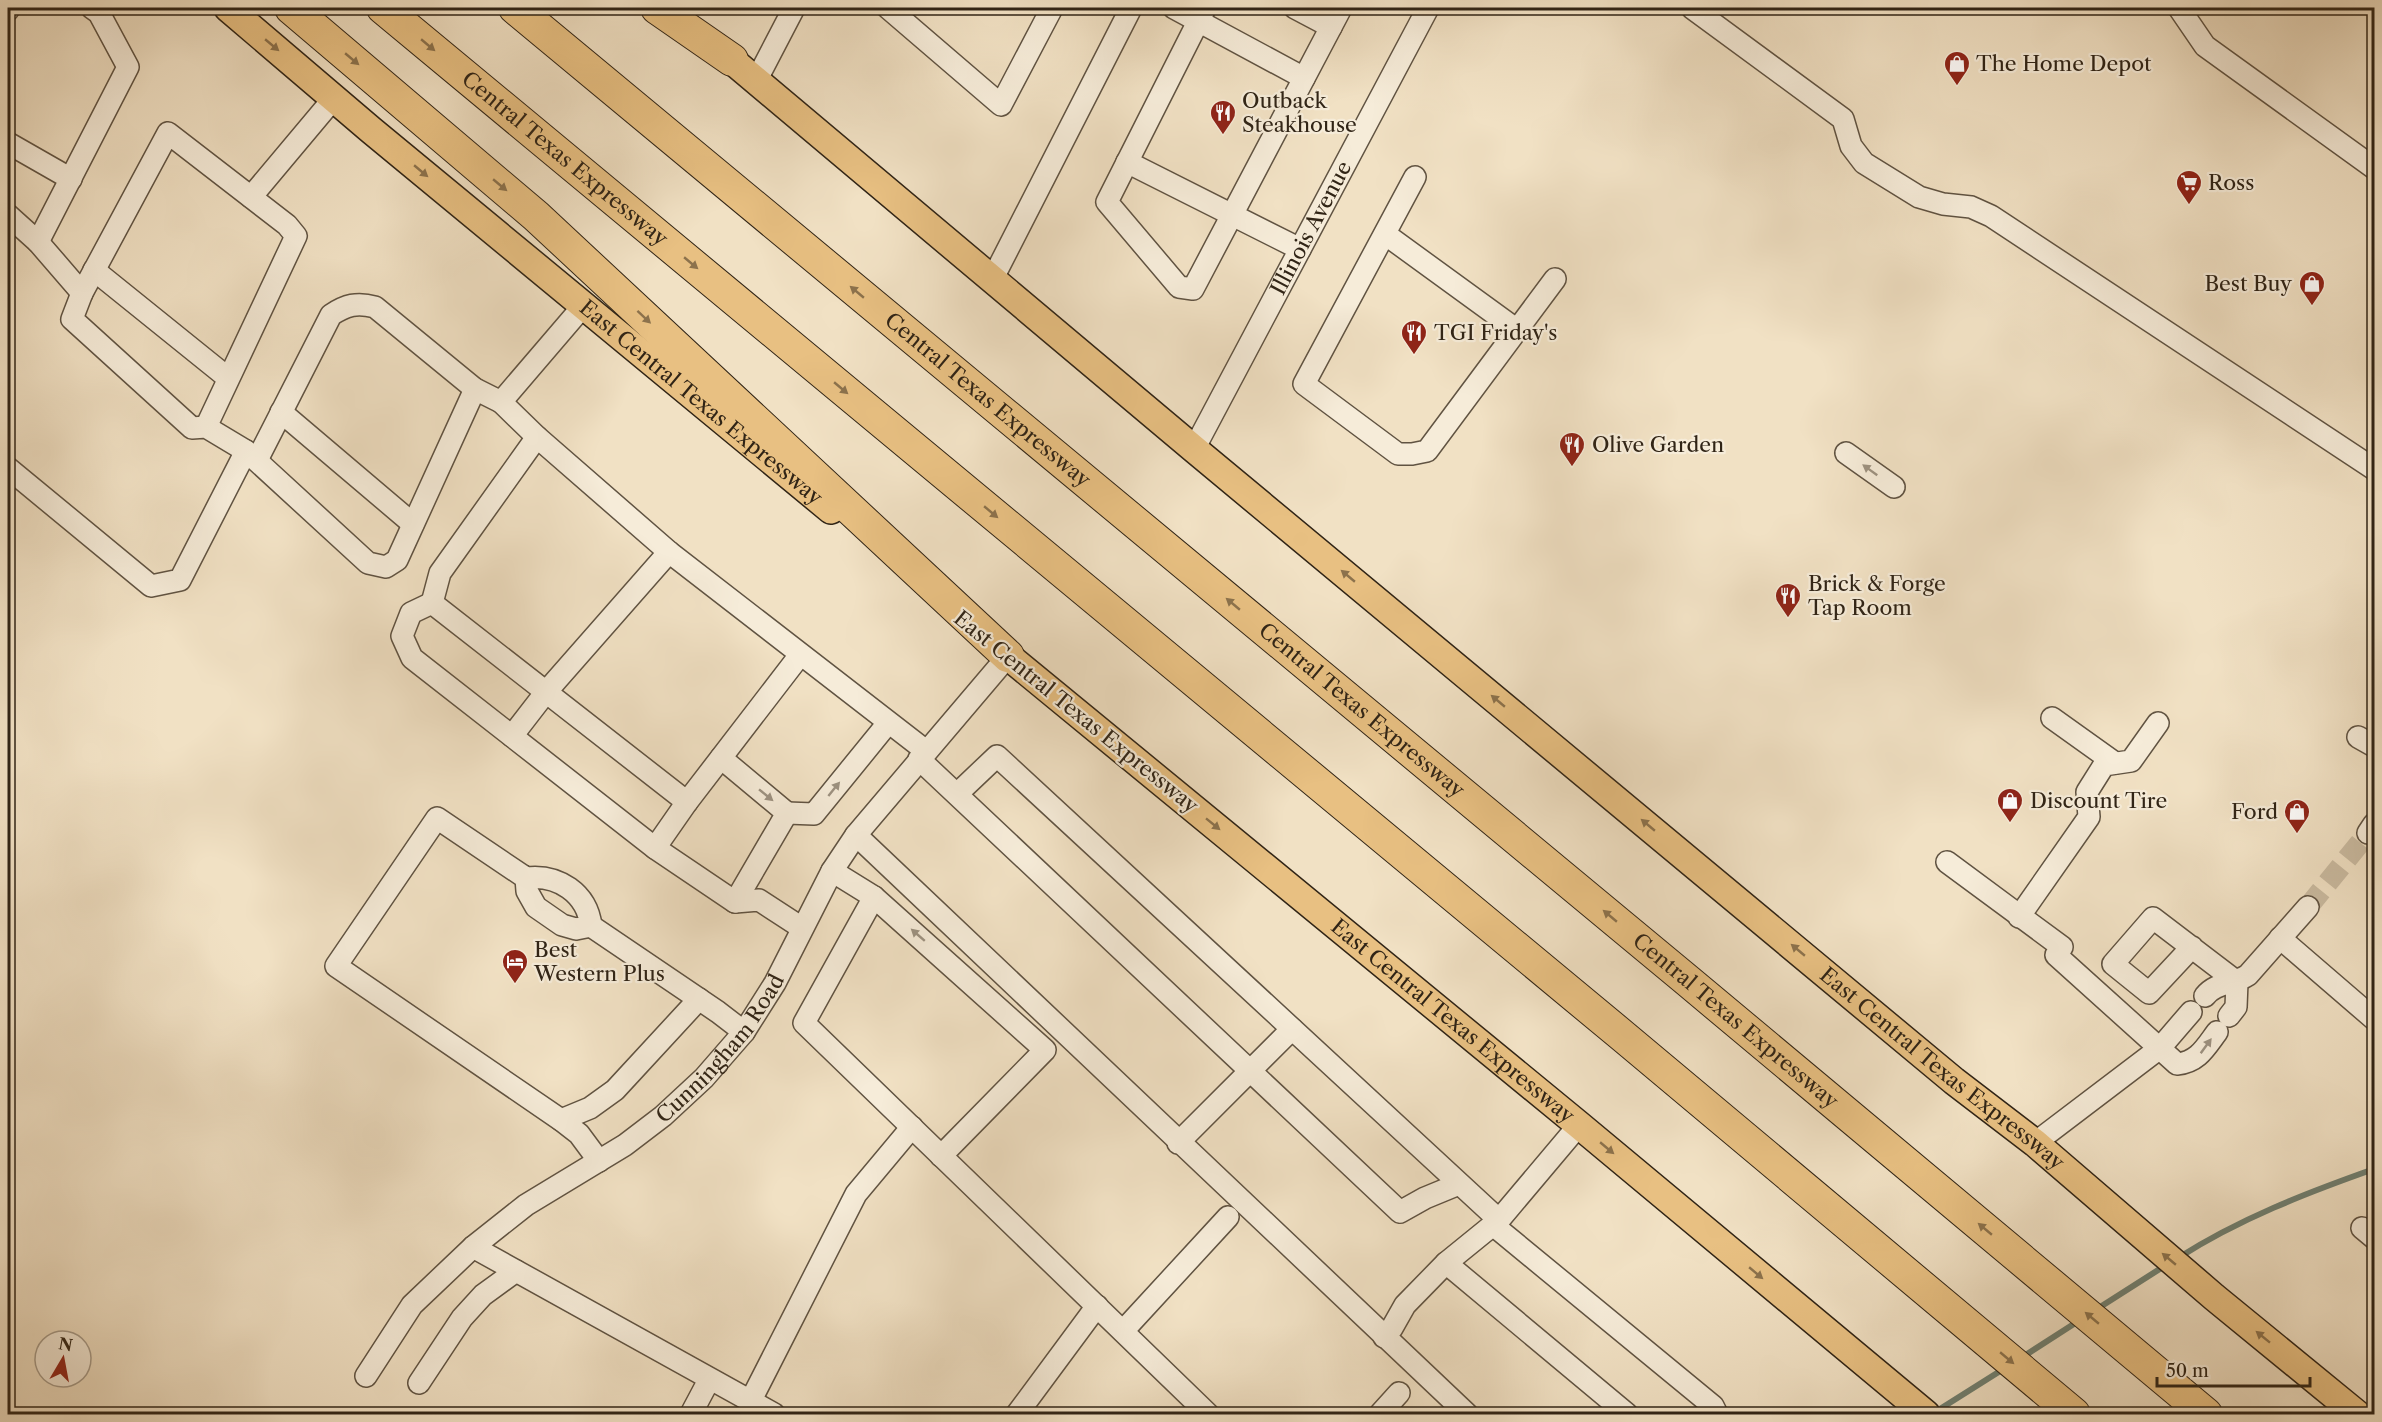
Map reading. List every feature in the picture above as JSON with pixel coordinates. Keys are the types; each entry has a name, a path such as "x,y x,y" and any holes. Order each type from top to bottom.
{"highway":[{"path":"291,8 536,216 1008,656"},
{"name":"Central Texas Expressway","path":"383,8 1587,1007 2069,1411"},
{"name":"Central Texas Expressway","path":"515,8 2206,1414"},
{"path":"657,8 732,60"}],"main road":[{"name":"East Central Texas Expressway","path":"228,8 584,306 1579,1125 1926,1414"},
{"name":"East Central Texas Expressway","path":"669,8 1194,449 1954,1081 2035,1143 2214,1297 2357,1414"}],"street":[{"path":"38,242 128,67 99,13 92,8"},
{"path":"756,81 794,8"},
{"path":"888,8 1001,105 1052,8"},
{"path":"992,280 1131,8"},
{"path":"1174,8 1202,14 1304,78"},
{"path":"1295,8 1331,27"},
{"path":"1202,14 1107,202 1179,287 1193,289 1341,8"},
{"path":"1692,8 1843,119 1851,146 1864,163 1918,197 1943,204 1971,207 1991,216 2374,469"},
{"path":"2179,8 2205,46 2374,168"},
{"name":"Illinois Avenue","path":"1194,449 1425,9"},
{"path":"251,197 334,98"},
{"path":"206,427 296,236 287,225 168,133 82,293 72,319 192,428 206,427 251,456 368,563 386,567 397,560 475,389"},
{"path":"8,143 71,179"},
{"path":"1127,162 1300,249"},
{"path":"1415,177 1304,384 1398,454 1427,451 1555,279"},
{"path":"8,215 38,242 82,293"},
{"path":"1385,234 1517,330"},
{"path":"94,270 228,378"},
{"path":"8,468 151,586 180,580 251,456 281,412 331,315 345,306 362,303 375,307 475,389 501,402 537,437 669,552 888,723 923,755 957,794 1400,1212 1425,1198 1459,1184"},
{"path":"501,402 584,306"},
{"path":"281,412 413,524"},
{"path":"537,437 440,573 432,603 411,613 402,636 412,658 656,848 735,902 759,900 802,928"},
{"path":"1846,453 1894,487"},
{"path":"512,736 546,692 669,552"},
{"path":"432,603 687,802"},
{"path":"656,848 687,802 800,655"},
{"name":"Cunningham Road","path":"366,1376 412,1305 473,1247 526,1204 625,1145 663,1116 704,1078 744,1032 775,983 832,871 856,835 1008,656"},
{"path":"2052,718 2115,763"},
{"path":"721,758 787,813 814,814 888,723"},
{"path":"2019,917 2088,817 2087,792 2104,765 2132,761 2158,723"},
{"path":"957,794 997,756 1459,1184 1496,1222 1713,1406 1717,1414"},
{"path":"735,902 787,813"},
{"path":"591,926 590,912 580,897 552,879 540,876 526,878 437,818 336,966 561,1120 579,1134 599,1161"},
{"path":"856,835 1178,1143 1467,1414"},
{"path":"1947,862 2059,951 2177,1064 2189,1063 2198,1057 2236,1007 2238,982"},
{"path":"832,871 874,897 1046,1050 941,1156"},
{"path":"526,878 526,891 536,907 562,925 576,929 591,926 744,1032"},
{"path":"874,897 804,1023 1208,1414"},
{"path":"2035,1143 2160,1048 2212,987 2238,982 2248,975 2308,907"},
{"path":"2280,938 2374,1019"},
{"path":"2192,947 2238,982"},
{"path":"561,1120 590,1108 615,1090 699,999"},
{"path":"1178,1143 1292,1029"},
{"path":"1384,1337 1405,1305 1446,1263 1496,1222 1579,1125"},
{"path":"750,1402 856,1194 912,1127"},
{"path":"1123,1332 1228,1217"},
{"path":"473,1247 709,1380 774,1414"},
{"path":"1446,1263 1627,1414"},
{"path":"419,1383 462,1318 483,1295 516,1271"},
{"path":"1017,1414 1096,1306"},
{"path":"691,1414 709,1380"},
{"path":"1380,1414 1399,1393"}],"waterway":[{"path":"2178,1258 2225,1231 2273,1208 2374,1169"},
{"path":"2097,1309 2166,1265"},
{"path":"2021,1358 2080,1320"},
{"path":"1932,1414 2005,1368"}],"tunnel":[{"path":"2308,907 2368,833"}],"place":[{"name":"The Home Depot","path":"1957,87"},
{"name":"Outback Steakhouse","path":"1223,136"},
{"name":"Ross","path":"2189,206"},
{"name":"Best Buy","path":"2312,307"},
{"name":"TGI Friday's","path":"1414,356"},
{"name":"Olive Garden","path":"1572,468"},
{"name":"Brick & Forge Tap Room","path":"1788,619"},
{"name":"Discount Tire","path":"2010,824"},
{"name":"Ford","path":"2297,835"},
{"name":"Best Western Plus","path":"515,985"}]}
